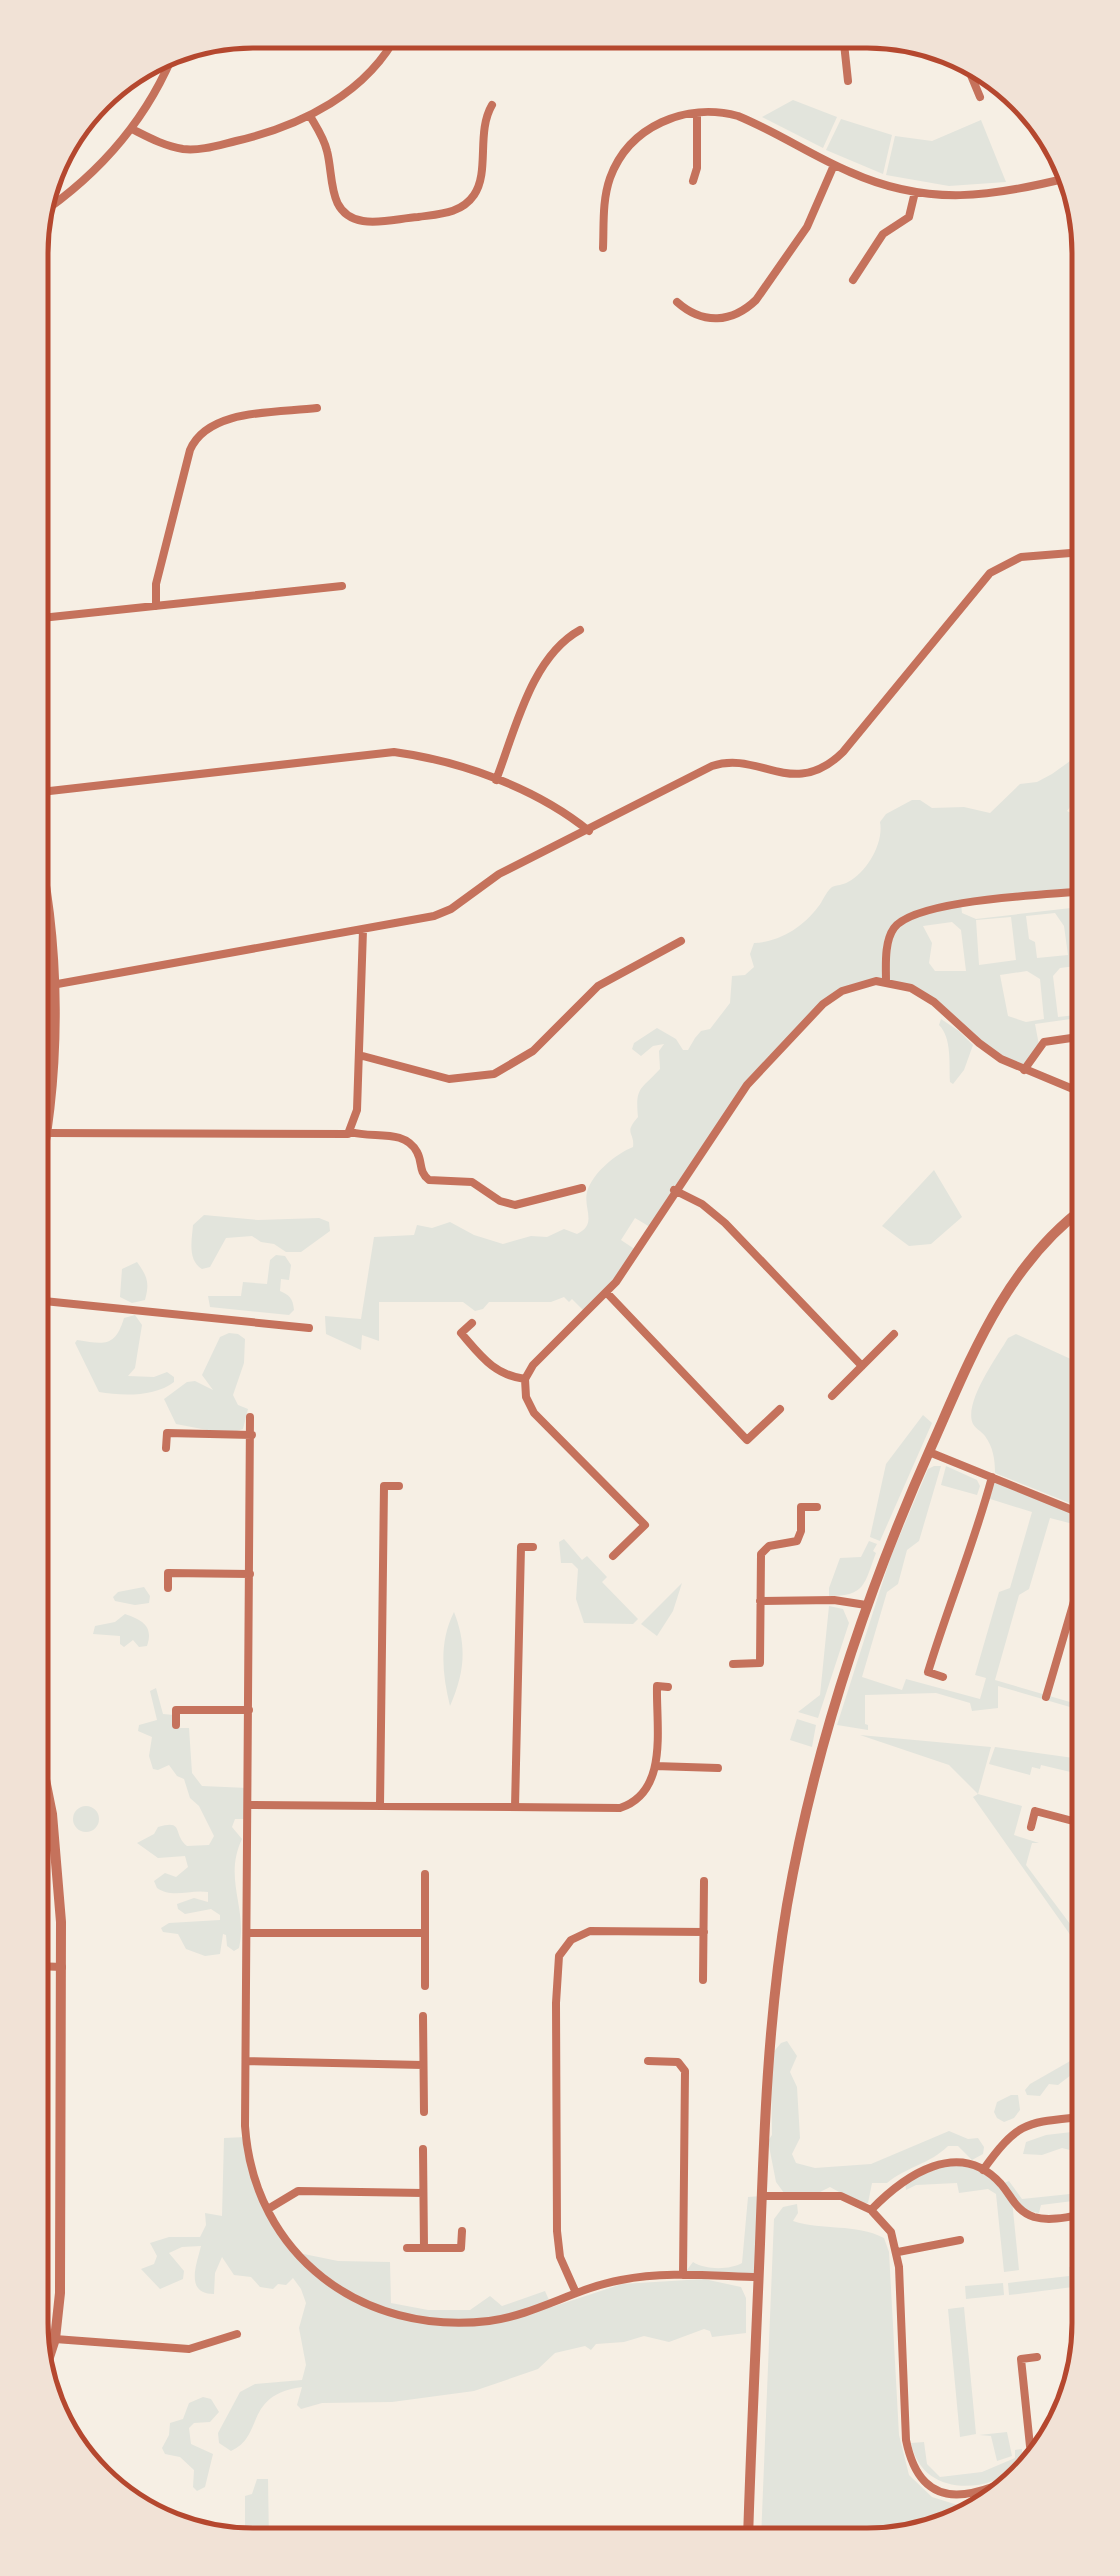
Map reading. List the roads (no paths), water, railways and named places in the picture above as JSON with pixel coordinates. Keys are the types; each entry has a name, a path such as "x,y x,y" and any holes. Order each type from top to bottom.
{"street":[{"path":"132,129 158,142 197,150 257,136 310,116 369,72 387,48"},
{"path":"844,48 848,81"},
{"path":"53,204 89,177 132,129 167,66"},
{"path":"971,76 980,97"},
{"path":"310,116 323,139 332,189 340,207 356,219 375,221 447,213 466,204 478,186 484,117 492,104"},
{"path":"694,181 697,114"},
{"path":"603,248 604,199 623,154 660,121 697,114 738,116 866,179 915,192 976,196 1059,179"},
{"path":"677,302 707,318 734,316 746,310 806,227 834,165"},
{"path":"853,280 884,234 909,217 915,192"},
{"path":"156,606 156,584 190,450 198,434 227,419 317,408"},
{"path":"52,986 443,913 499,874 721,763 785,774 824,768 843,752 990,573 1021,557 1072,553"},
{"path":"48,618 342,586"},
{"path":"496,780 536,681 565,638 580,630"},
{"path":"48,791 381,752 422,757 496,780 548,803 590,830"},
{"path":"886,982 892,930 915,914 940,906 1072,892"},
{"path":"48,910 53,1008 48,1123"},
{"path":"350,1132 356,1110 363,930"},
{"path":"358,1055 449,1079 494,1074 534,1052 598,986 681,941"},
{"path":"613,1556 645,1525 534,1412 526,1397 525,1379 533,1365 607,1293 747,1085 823,1004 852,986 900,984 922,994 988,1050 1024,1070 1072,1089"},
{"path":"48,1008 53,1008"},
{"path":"1024,1070 1044,1042 1072,1038"},
{"path":"48,1133 350,1132 404,1138 418,1153 421,1172 428,1180 472,1182 507,1204 522,1204 582,1188"},
{"path":"674,1190 702,1204 725,1223 862,1366"},
{"path":"748,2528 769,2049 787,1903 820,1752 866,1605 991,1316 1035,1254 1072,1218"},
{"path":"607,1293 748,1440 780,1409"},
{"path":"48,1301 309,1328"},
{"path":"472,1323 461,1333 494,1370 525,1379"},
{"path":"832,1396 894,1334"},
{"path":"250,1417 246,2137 256,2181 268,2210 294,2252 325,2280 364,2304 403,2318 443,2322 493,2320 624,2279 759,2276"},
{"path":"166,1448 166,1433 252,1435"},
{"path":"929,1452 1072,1510"},
{"path":"943,1677 928,1672 951,1597 972,1552 992,1477"},
{"path":"380,1806 384,1486 399,1486"},
{"path":"733,1664 760,1663 761,1554 769,1546 797,1541 801,1507 816,1507"},
{"path":"515,1807 521,1547 532,1547"},
{"path":"168,1588 168,1573 250,1574"},
{"path":"760,1601 834,1600 866,1605"},
{"path":"1046,1697 1072,1609"},
{"path":"248,1805 620,1808 643,1796 652,1780 657,1686 668,1686"},
{"path":"176,1724 176,1710 249,1710"},
{"path":"655,1766 718,1768"},
{"path":"48,1798 54,1830 62,1967 62,2262 55,2339 50,2354"},
{"path":"1031,1827 1036,1811 1072,1821"},
{"path":"425,1986 426,1874"},
{"path":"703,1980 704,1881"},
{"path":"576,2292 560,2257 557,2230 559,1956 570,1940 590,1932 704,1932"},
{"path":"247,1933 426,1934"},
{"path":"48,1966 62,1967"},
{"path":"423,2016 424,2112"},
{"path":"246,2061 423,2064"},
{"path":"648,2061 678,2062 685,2071 683,2275"},
{"path":"982,2170 1022,2126 1072,2119"},
{"path":"424,2148 424,2248"},
{"path":"871,2210 899,2182 932,2167 961,2163 982,2170 1002,2185 1018,2208 1029,2215 1072,2215"},
{"path":"268,2210 298,2192 423,2193"},
{"path":"762,2196 841,2196 871,2210 891,2232 898,2252 906,2440 917,2472 931,2485 962,2496 987,2489"},
{"path":"407,2248 461,2248 462,2231"},
{"path":"898,2252 960,2240"},
{"path":"55,2339 189,2349 236,2334"},
{"path":"1030,2447 1021,2359 1037,2357"}]}
